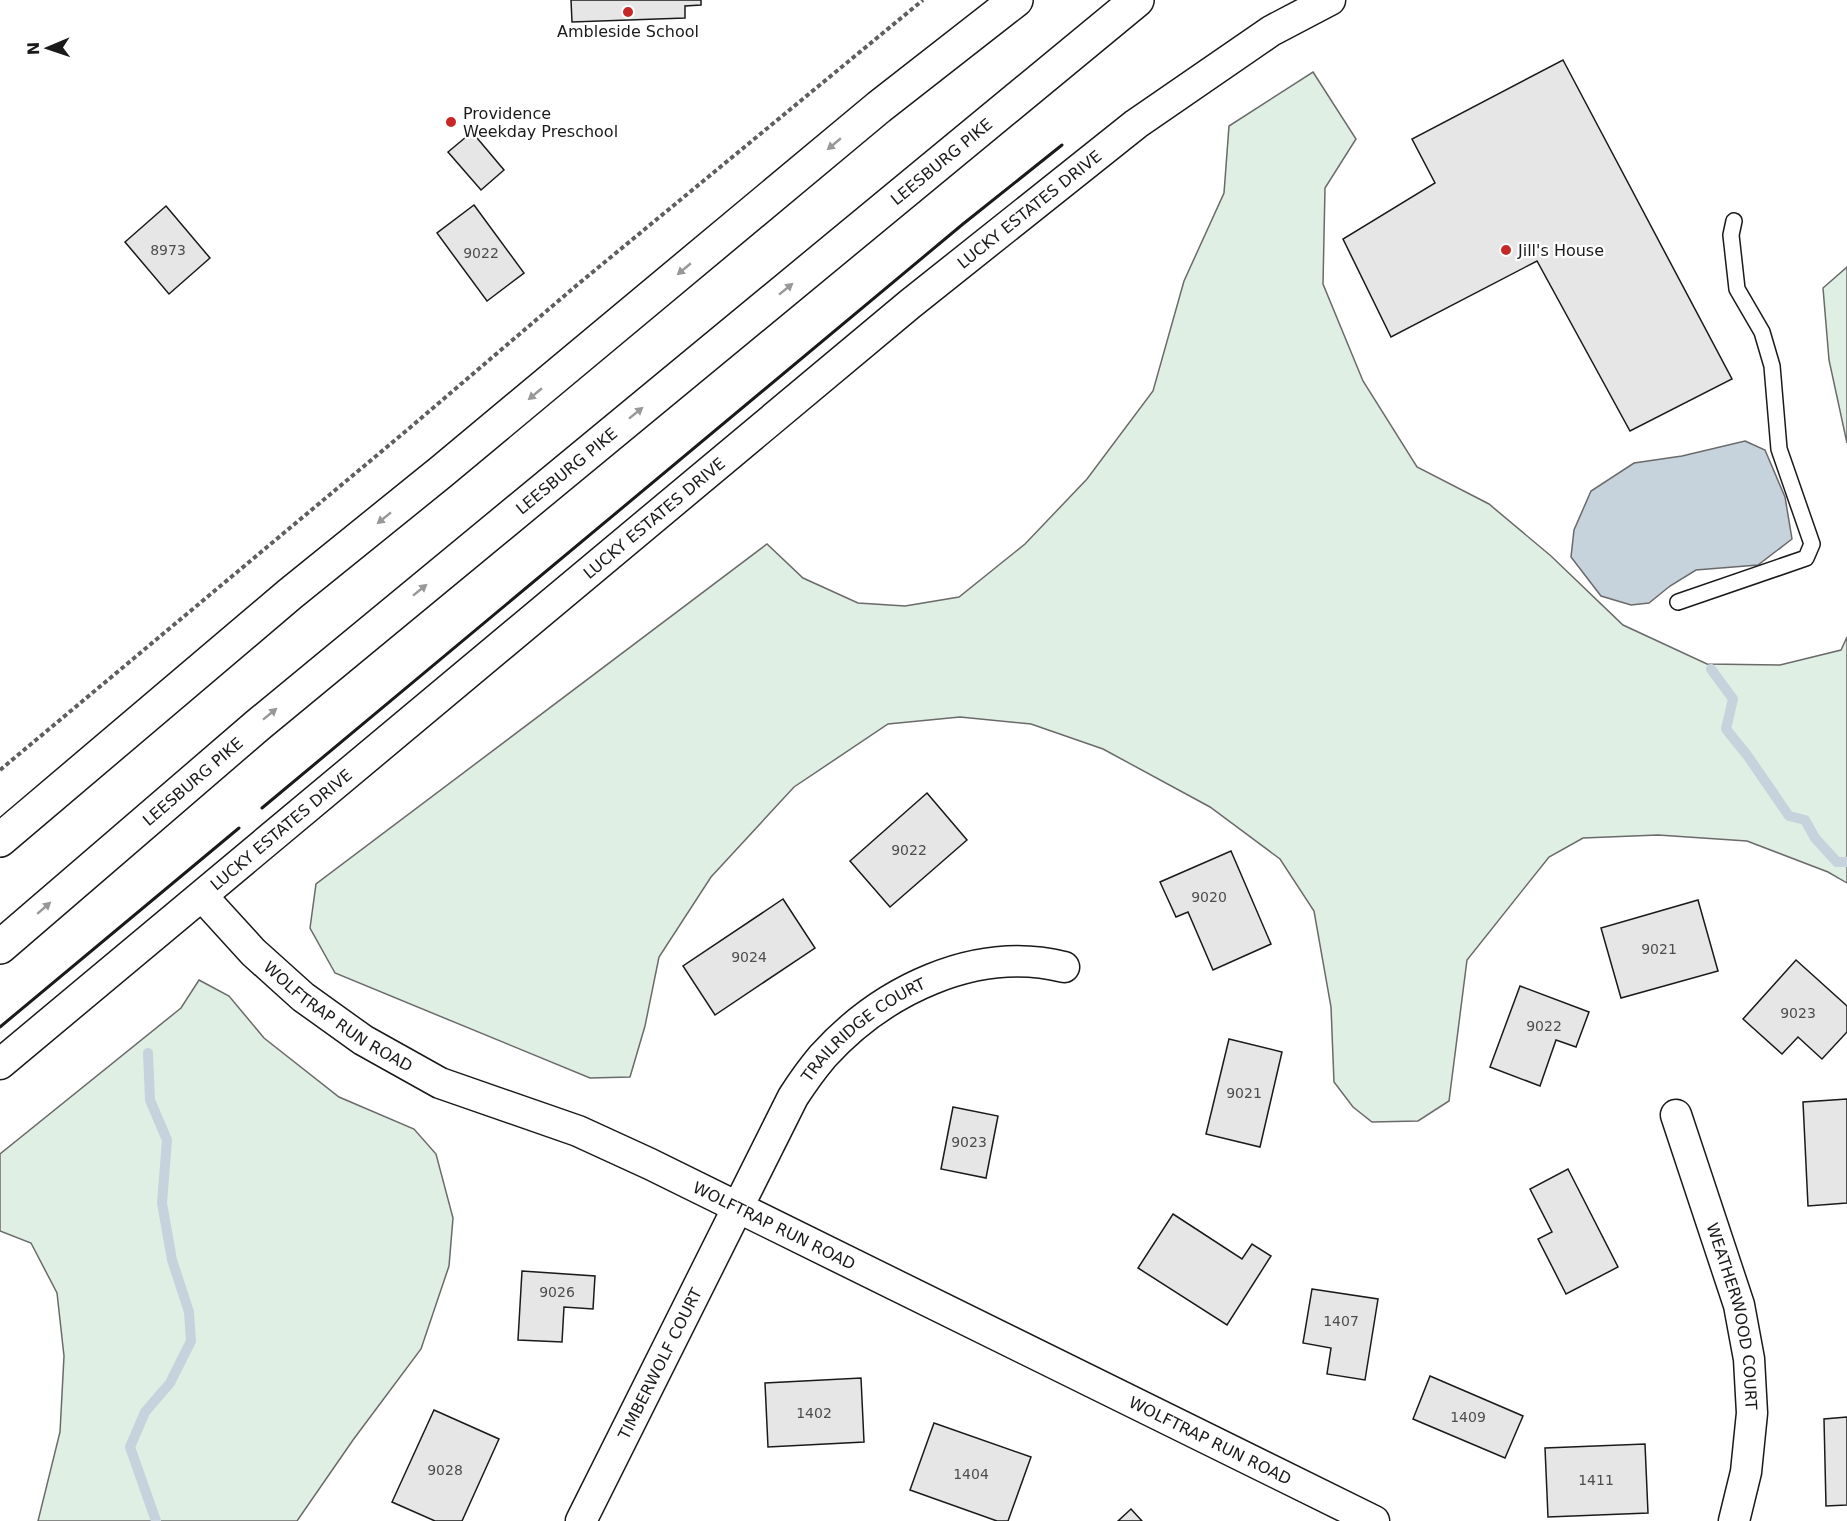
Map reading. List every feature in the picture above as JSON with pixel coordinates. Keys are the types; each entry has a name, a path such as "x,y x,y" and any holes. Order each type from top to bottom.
{"highway":[{"path":"879,107 980,0"},
{"path":"0,840 281,602 441,472 879,107 1016,0"},
{"name":"LEESBURG PIKE","path":"0,947 258,724 1137,0"}],"street":[{"name":"LUCKY ESTATES DRIVE","path":"0,1064 910,304 1127,132 1271,31 1330,0"},
{"name":"WOLFTRAP RUN ROAD","path":"202,896 261,960 303,997 363,1040 440,1083 578,1131 737,1206 1374,1521"},
{"name":"TRAILRIDGE COURT","path":"737,1206 793,1097 822,1057 860,1021 901,993 968,966 1013,961 1064,967"},
{"name":"WEATHERWOOD COURT","path":"1676,1114 1738,1305 1749,1359 1750,1425 1746,1472 1734,1521"},
{"name":"TIMBERWOLF COURT","path":"581,1521 737,1206"}],"lane":[{"path":"1678,602 1806,558 1812,544 1779,449 1772,366 1762,332 1737,289 1731,235 1734,221"}],"path":[{"path":"0,770 397,439 577,285 923,0"}],"green space":[{"path":"1313,72 1356,139 1325,188 1323,284 1363,381 1417,467 1489,504 1551,556 1623,625 1707,664 1780,665 1841,650 1847,637 1847,883 1828,872 1747,841 1658,835 1583,838 1549,857 1467,960 1449,1101 1418,1121 1372,1122 1353,1107 1334,1082 1331,1007 1314,911 1280,859 1210,807 1103,749 1031,724 960,717 888,724 794,787 711,877 659,957 645,1026 630,1077 590,1078 335,973 310,928 316,884 767,544 803,578 858,603 905,606 959,597 1025,544 1087,479 1153,391 1184,281 1224,193 1229,126"},
{"path":"1847,267 1847,443 1829,360 1823,288"},
{"path":"199,980 229,996 264,1038 339,1097 414,1129 436,1154 453,1218 449,1266 421,1349 353,1440 297,1521 38,1521 60,1432 64,1356 57,1293 31,1243 0,1231 0,1154 181,1008"}],"shaded area":[{"path":"1745,441 1765,450 1785,497 1792,539 1758,565 1696,570 1670,586 1649,603 1631,605 1601,596 1571,557 1574,530 1591,491 1634,463 1682,456"}],"building":[{"name":"Ambleside School","path":"571,0 701,0 701,5 685,6 685,18 572,22"},
{"name":"Jill's House","path":"1563,60 1732,379 1630,431 1537,261 1391,337 1343,239 1435,183 1412,139"},
{"path":"472,132 504,170 481,190 448,152"},
{"path":"474,205 524,273 487,301 437,233"},
{"path":"166,206 210,258 169,294 125,242"},
{"path":"927,793 967,840 890,907 850,861"},
{"path":"1231,851 1271,944 1213,970 1188,912 1176,917 1160,882"},
{"path":"783,899 815,948 715,1015 683,966"},
{"path":"1698,900 1718,971 1621,998 1601,928"},
{"path":"1796,960 1847,1006 1847,1032 1822,1059 1798,1037 1782,1054 1743,1019"},
{"path":"1520,986 1589,1012 1576,1047 1556,1040 1540,1086 1490,1067"},
{"path":"1229,1039 1282,1052 1260,1147 1206,1134"},
{"path":"1847,1099 1847,1203 1808,1206 1803,1102"},
{"path":"953,1107 998,1116 986,1178 941,1169"},
{"path":"1568,1169 1618,1267 1566,1294 1538,1239 1552,1232 1530,1189"},
{"path":"1173,1214 1242,1259 1252,1244 1271,1256 1227,1325 1138,1268"},
{"path":"522,1271 595,1276 593,1309 564,1307 562,1342 518,1340"},
{"path":"1312,1289 1378,1299 1365,1380 1327,1374 1331,1348 1303,1343"},
{"path":"1430,1376 1523,1416 1505,1458 1413,1419"},
{"path":"861,1378 864,1442 768,1447 765,1383"},
{"path":"434,1410 499,1439 462,1521 435,1521 392,1502"},
{"path":"1847,1417 1847,1505 1826,1506 1824,1419"},
{"path":"934,1423 1031,1457 1008,1521 997,1521 910,1490"},
{"path":"1645,1444 1648,1513 1548,1517 1545,1448"},
{"path":"1131,1509 1142,1521 1118,1521"}],"waterway":[{"path":"1711,669 1733,699 1726,729 1789,816 1805,820 1815,838 1837,862 1847,862"},
{"path":"148,1053 150,1100 167,1140 162,1203 172,1260 189,1312 191,1341 170,1383 145,1412 130,1447 156,1521"}],"wall":[{"path":"262,808 963,224 1062,145"},
{"path":"0,1027 239,828"}],"place":[{"name":"Ambleside School","path":"628,12"},
{"name":"Providence Weekday Preschool","path":"451,122"},
{"name":"Jill's House","path":"1506,250"}]}
